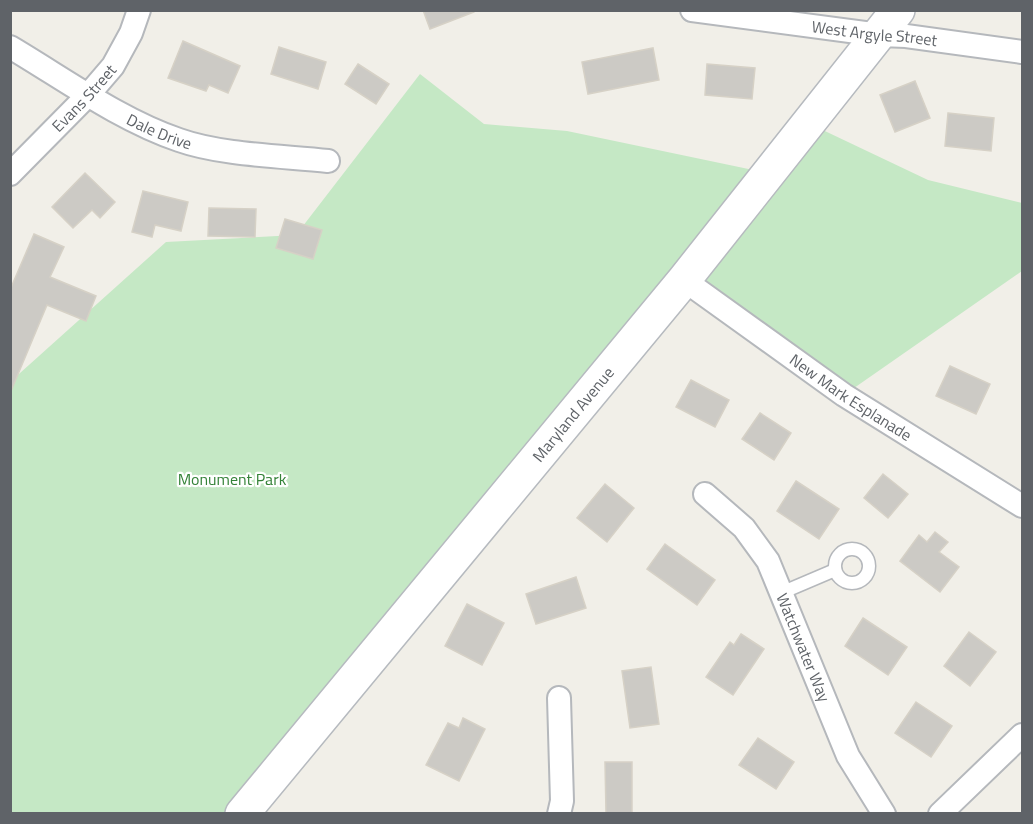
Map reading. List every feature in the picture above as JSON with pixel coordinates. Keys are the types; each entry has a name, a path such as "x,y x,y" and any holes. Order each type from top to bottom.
{"main road":[{"name":"Maryland Avenue","path":"242,813 684,280 889,23"}],"street":[{"name":"Evans Street","path":"10,174 89,94 113,66 131,33 139,10"},
{"name":"West Argyle Street","path":"692,10 889,23 906,36 1023,52"},
{"name":"Dale Drive","path":"10,47 142,126 180,141 212,148 328,161"},
{"name":"New Mark Esplanade","path":"684,280 844,395 1023,506"},
{"name":"Watchwater Way","path":"705,494 744,528 768,561 848,756 884,813"},
{"path":"559,698 562,801 559,813"},
{"path":"940,813 1023,735"}],"lane":[{"path":"782,593 835,570"}],"green space":[{"name":"Monument Park","path":"420,74 484,124 567,131 767,173 808,123 928,180 1022,203 1022,271 844,395 684,280 242,813 11,813 10,382 166,242 296,235"}],"building":[{"path":"423,10 474,10 474,12 430,29"},
{"path":"183,41 240,66 228,93 209,85 206,91 168,78"},
{"path":"279,47 326,62 318,89 271,74"},
{"path":"653,48 659,80 588,94 582,62"},
{"path":"358,64 389,84 376,104 345,84"},
{"path":"707,64 755,68 752,99 705,95"},
{"path":"915,81 930,118 895,132 880,95"},
{"path":"948,113 994,118 991,151 945,146"},
{"path":"85,173 115,202 100,218 92,210 73,228 52,207"},
{"path":"143,191 188,202 181,231 155,225 152,237 132,232"},
{"path":"209,208 256,209 255,237 208,236"},
{"path":"285,219 322,230 313,259 276,248"},
{"path":"34,234 64,247 50,277 96,296 86,321 47,305 11,391 10,290"},
{"path":"950,366 990,384 976,414 936,396"},
{"path":"691,380 729,400 715,427 676,407"},
{"path":"760,413 791,433 774,460 742,439"},
{"path":"883,474 908,494 888,518 864,498"},
{"path":"796,481 839,509 819,539 777,511"},
{"path":"605,484 634,508 607,542 577,518"},
{"path":"935,532 948,542 939,552 959,567 940,592 900,561 919,535 927,542"},
{"path":"665,544 715,580 697,605 647,569"},
{"path":"576,577 586,608 536,624 526,594"},
{"path":"467,604 504,623 482,665 445,646"},
{"path":"863,618 907,647 888,675 845,646"},
{"path":"969,632 996,652 970,686 944,666"},
{"path":"741,634 764,649 733,695 706,677 730,642 734,645"},
{"path":"651,667 659,724 630,728 622,671"},
{"path":"916,702 952,726 931,757 895,733"},
{"path":"463,718 485,729 459,781 426,765 448,723 459,728"},
{"path":"758,738 794,762 776,789 739,765"},
{"path":"605,762 632,762 632,813 606,813"}]}
